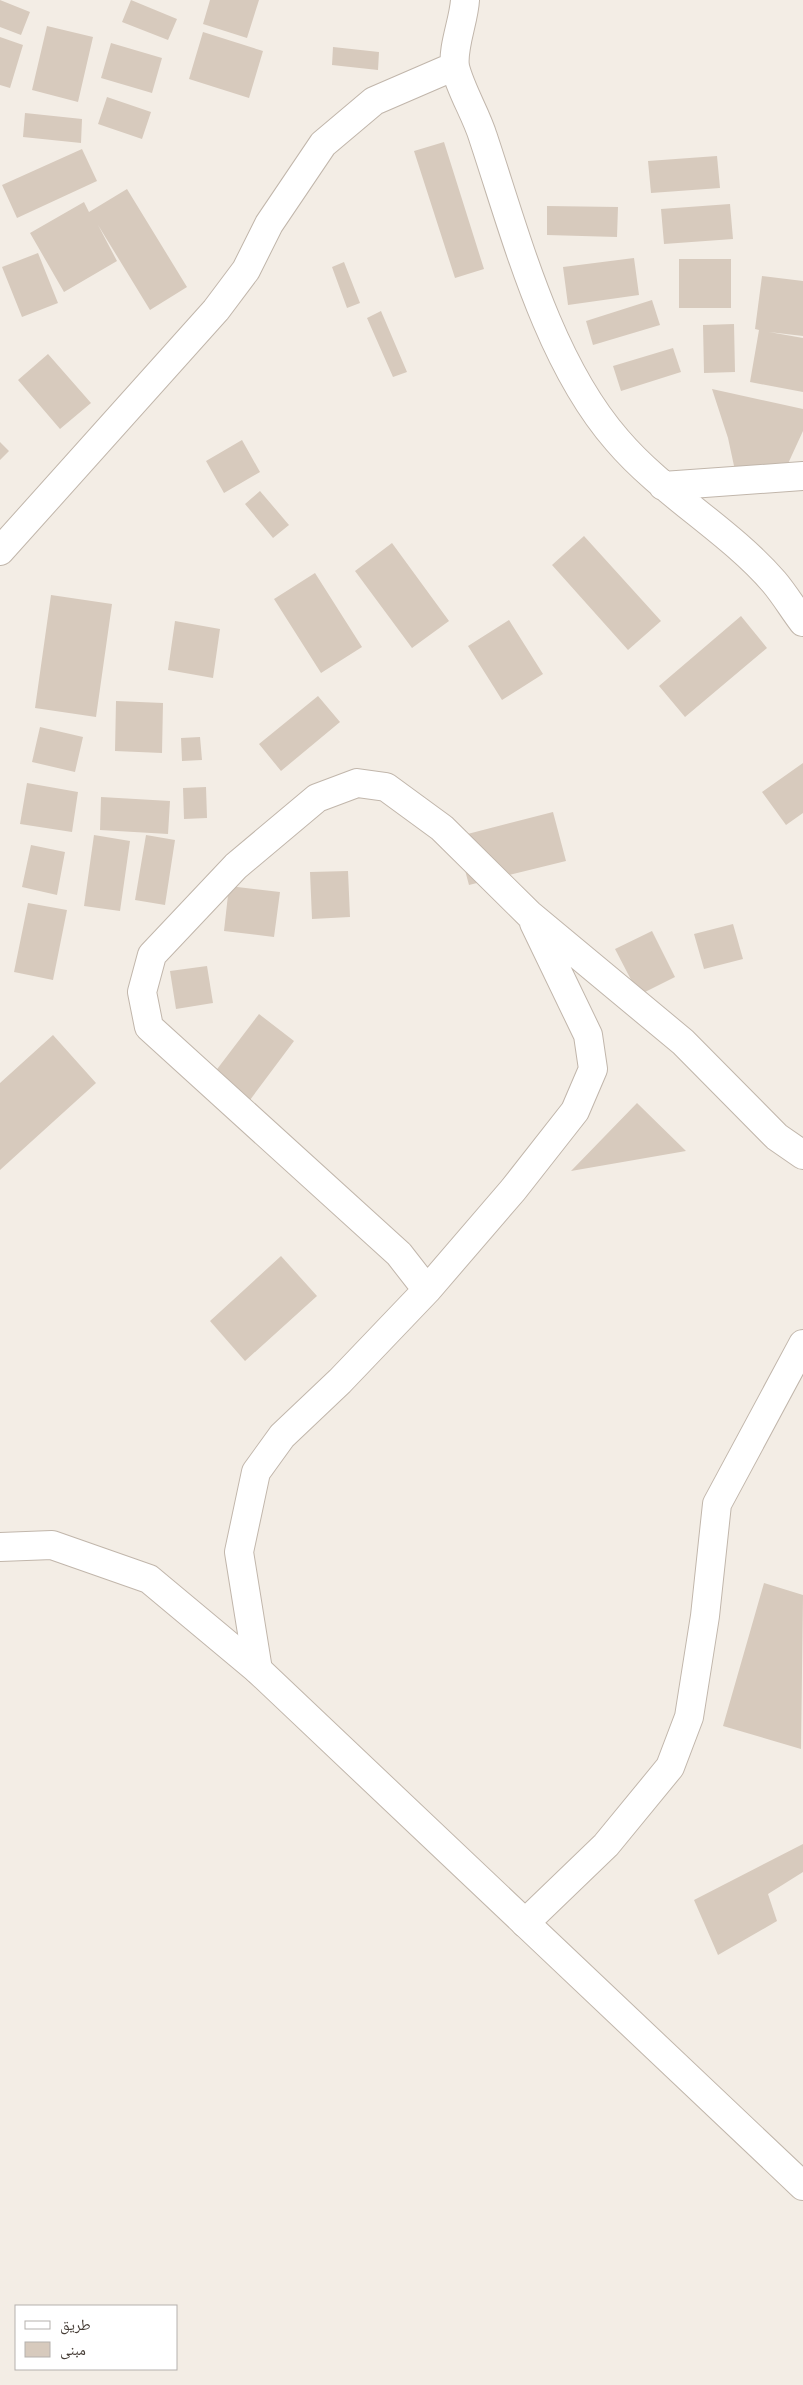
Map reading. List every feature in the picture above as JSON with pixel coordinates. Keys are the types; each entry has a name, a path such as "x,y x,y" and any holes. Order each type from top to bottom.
{"street":[{"path":"465,0 464,19 457,39 455,66 476,114 545,318 582,390 616,440 663,486 722,534 774,582 803,622"},
{"path":"0,551 216,310 246,270 269,224 323,144 374,101 455,66"},
{"path":"663,486 803,476"},
{"path":"427,1290 399,1254 149,1027 142,992 152,955 236,866 316,798 357,784 386,787 442,828 529,914 683,1042 777,1137 803,1156"},
{"path":"258,1670 239,1552 256,1472 282,1436 340,1381 427,1290 513,1190 575,1111 593,1069 588,1035 529,914"},
{"path":"525,1923 606,1845 670,1767 689,1717 705,1616 717,1504 803,1344"},
{"path":"0,1547 52,1545 150,1578 258,1670 803,2186"}],"building":[{"path":"0,0 30,12 21,35 0,27"},
{"path":"131,0 177,19 168,40 122,22"},
{"path":"210,0 259,0 247,38 203,24"},
{"path":"47,26 93,37 78,102 32,90"},
{"path":"203,32 263,51 249,98 189,79"},
{"path":"0,37 23,45 10,88 0,85"},
{"path":"111,43 162,58 152,93 101,78"},
{"path":"333,47 379,52 378,70 332,65"},
{"path":"107,97 151,112 142,139 98,124"},
{"path":"25,113 82,119 81,143 23,137"},
{"path":"444,142 484,269 455,278 414,151"},
{"path":"82,149 97,181 17,218 2,185"},
{"path":"717,156 720,188 651,193 648,161"},
{"path":"127,189 187,287 150,310 98,225 117,261 64,292 30,233 84,202 89,212"},
{"path":"730,204 733,239 664,244 661,209"},
{"path":"547,206 618,207 617,237 547,235"},
{"path":"38,253 58,303 22,317 2,267"},
{"path":"634,258 639,295 568,305 563,267"},
{"path":"679,259 731,259 731,308 679,308"},
{"path":"344,262 360,303 347,308 332,267"},
{"path":"762,276 803,281 803,336 769,332 803,338 803,392 750,382 759,330 755,329"},
{"path":"652,300 660,325 593,345 586,321"},
{"path":"381,311 407,372 393,377 367,318"},
{"path":"734,324 735,372 704,373 703,325"},
{"path":"673,348 681,372 621,391 613,366"},
{"path":"48,354 91,403 60,429 18,380"},
{"path":"712,389 803,409 803,431 786,468 739,489 728,438"},
{"path":"242,440 260,472 224,493 206,461"},
{"path":"0,442 9,451 0,460"},
{"path":"260,491 289,525 273,538 245,504"},
{"path":"584,536 661,621 628,650 552,565"},
{"path":"392,543 449,621 412,648 355,571"},
{"path":"315,573 362,647 321,673 274,599"},
{"path":"51,595 112,604 96,717 35,708"},
{"path":"741,616 767,648 685,717 659,686"},
{"path":"509,620 543,674 502,700 468,646"},
{"path":"175,621 220,629 213,678 168,670"},
{"path":"318,696 340,722 281,771 259,744"},
{"path":"116,701 163,703 162,753 115,751"},
{"path":"40,727 83,737 75,772 32,762"},
{"path":"200,737 202,760 182,761 181,738"},
{"path":"803,763 803,813 786,825 762,792"},
{"path":"27,783 78,792 72,832 20,824"},
{"path":"206,787 207,818 184,819 183,788"},
{"path":"101,797 170,801 168,834 100,830"},
{"path":"553,812 566,861 469,885 456,837"},
{"path":"94,835 130,841 120,911 84,906"},
{"path":"146,835 175,840 165,905 135,900"},
{"path":"31,845 65,852 57,895 22,887"},
{"path":"348,871 350,917 312,919 310,872"},
{"path":"229,886 280,892 274,937 224,931"},
{"path":"28,903 67,910 53,980 14,972"},
{"path":"733,924 743,959 704,969 694,934"},
{"path":"652,931 675,977 639,995 615,949"},
{"path":"207,966 213,1003 176,1009 170,971"},
{"path":"259,1014 294,1041 241,1112 205,1085"},
{"path":"53,1035 96,1083 0,1170 0,1083"},
{"path":"637,1103 686,1151 571,1171"},
{"path":"281,1256 317,1296 245,1361 210,1321"},
{"path":"764,1583 803,1595 801,1749 723,1726"},
{"path":"803,1844 803,1872 768,1894 777,1921 718,1955 694,1900"}]}
